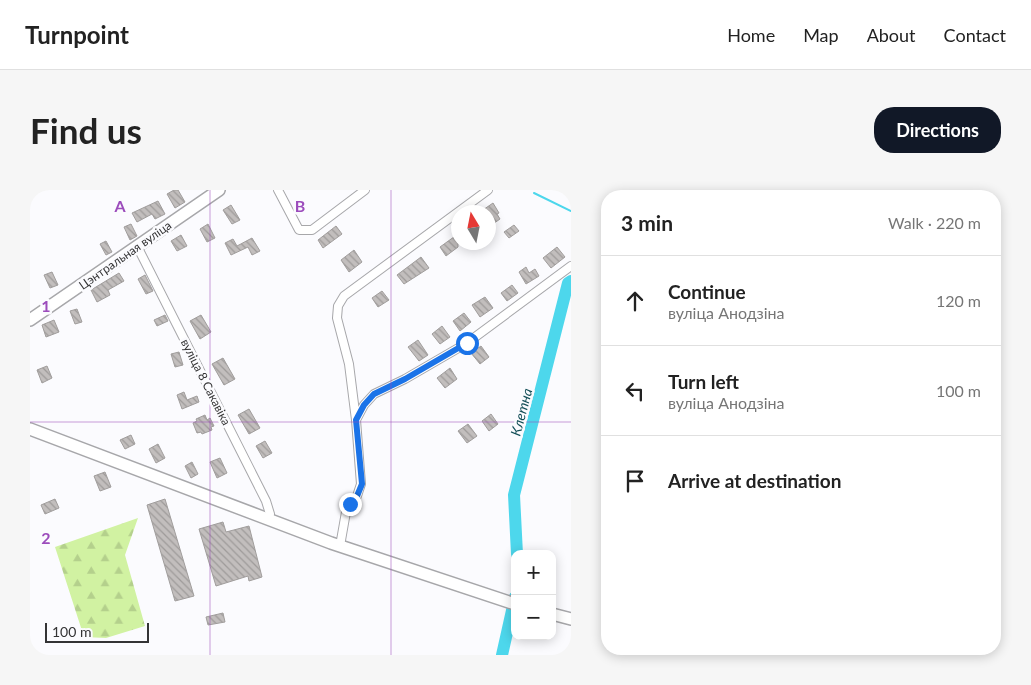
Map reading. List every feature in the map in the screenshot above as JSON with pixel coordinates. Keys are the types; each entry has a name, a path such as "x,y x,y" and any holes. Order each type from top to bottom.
{"street":[{"name":"Цэнтральная вуліца","path":"30,320 219,190"},
{"path":"278,190 299,230 312,230 365,190"},
{"path":"340,546 346,512 357,496 362,484 349,364 337,318 338,306 344,296 488,190"},
{"name":"вуліца 8 Сакавіка","path":"137,246 270,509 268,519"},
{"path":"356,420 374,394 405,379 467,343 571,266"},
{"path":"30,429 340,546 511,603"},
{"path":"556,615 571,619"}],"green space":[{"path":"138,518 125,555 145,626 106,638 84,637 55,547"}],"building":[{"path":"178,190 185,202 175,208 167,194"},
{"path":"158,201 165,214 155,219 152,214 137,222 132,213"},
{"path":"231,205 240,220 232,224 223,210"},
{"path":"496,208 499,213 497,214 500,219 496,222"},
{"path":"131,224 137,236 130,240 124,227"},
{"path":"208,224 215,238 207,242 200,229"},
{"path":"514,225 519,231 509,238 504,232"},
{"path":"336,226 342,234 323,248 318,240"},
{"path":"181,235 187,246 177,251 171,241"},
{"path":"252,238 260,251 252,255 248,247 231,255 225,243 233,239 237,246"},
{"path":"451,239 451,250 454,250 446,256 440,247"},
{"path":"106,241 112,252 106,255 100,244"},
{"path":"557,247 565,257 551,268 543,258"},
{"path":"354,250 362,262 349,272 341,260"},
{"path":"421,257 429,268 404,284 397,275"},
{"path":"526,267 529,273 535,269 539,276 526,284 519,272"},
{"path":"52,272 58,285 50,288 44,275"},
{"path":"119,273 124,281 108,290 110,295 97,302 91,290"},
{"path":"145,275 153,291 146,294 138,279"},
{"path":"512,285 518,293 507,301 501,293"},
{"path":"382,291 389,300 378,307 372,298"},
{"path":"485,297 493,308 480,317 472,305"},
{"path":"77,309 82,322 75,324 70,311"},
{"path":"464,313 471,322 460,331 453,321"},
{"path":"165,315 168,321 157,326 154,320"},
{"path":"201,315 211,332 200,339 190,321"},
{"path":"54,320 59,332 46,337 42,325"},
{"path":"442,326 450,337 440,344 432,334"},
{"path":"418,340 428,355 419,361 408,347"},
{"path":"481,346 489,357 480,364 471,353"},
{"path":"179,352 183,365 175,367 171,354"},
{"path":"223,358 235,379 224,385 212,364"},
{"path":"47,366 52,378 42,383 37,370"},
{"path":"450,368 457,379 445,388 437,378"},
{"path":"184,392 187,400 197,396 199,402 182,409 177,395"},
{"path":"249,409 260,428 249,434 238,415"},
{"path":"491,414 498,424 489,431 482,421"},
{"path":"205,415 207,420 210,418 214,426 211,427 212,430 202,434 201,432 197,433 193,423 197,421 196,419"},
{"path":"468,424 477,436 467,443 458,431"},
{"path":"131,435 135,444 125,449 120,440"},
{"path":"265,441 272,453 263,458 256,446"},
{"path":"158,444 165,458 156,463 149,449"},
{"path":"220,458 227,473 217,478 210,462"},
{"path":"192,462 198,474 191,478 185,466"},
{"path":"105,472 111,487 100,491 94,476"},
{"path":"55,499 59,508 45,514 41,505"},
{"path":"165,499 194,596 175,601 147,505"},
{"path":"223,522 226,532 249,526 262,577 249,581 248,576 216,586 199,529"},
{"path":"223,613 225,622 208,625 206,617"}],"waterway":[{"path":"534,193 571,211"},
{"name":"Клетна","path":"517,550 514,495 568,283 571,281"},
{"name":"Клетна","path":"502,655 511,615"}],"route":[{"path":"350,504 357,496 362,484 356,420 364,405 374,394 405,379 467,343"}]}
